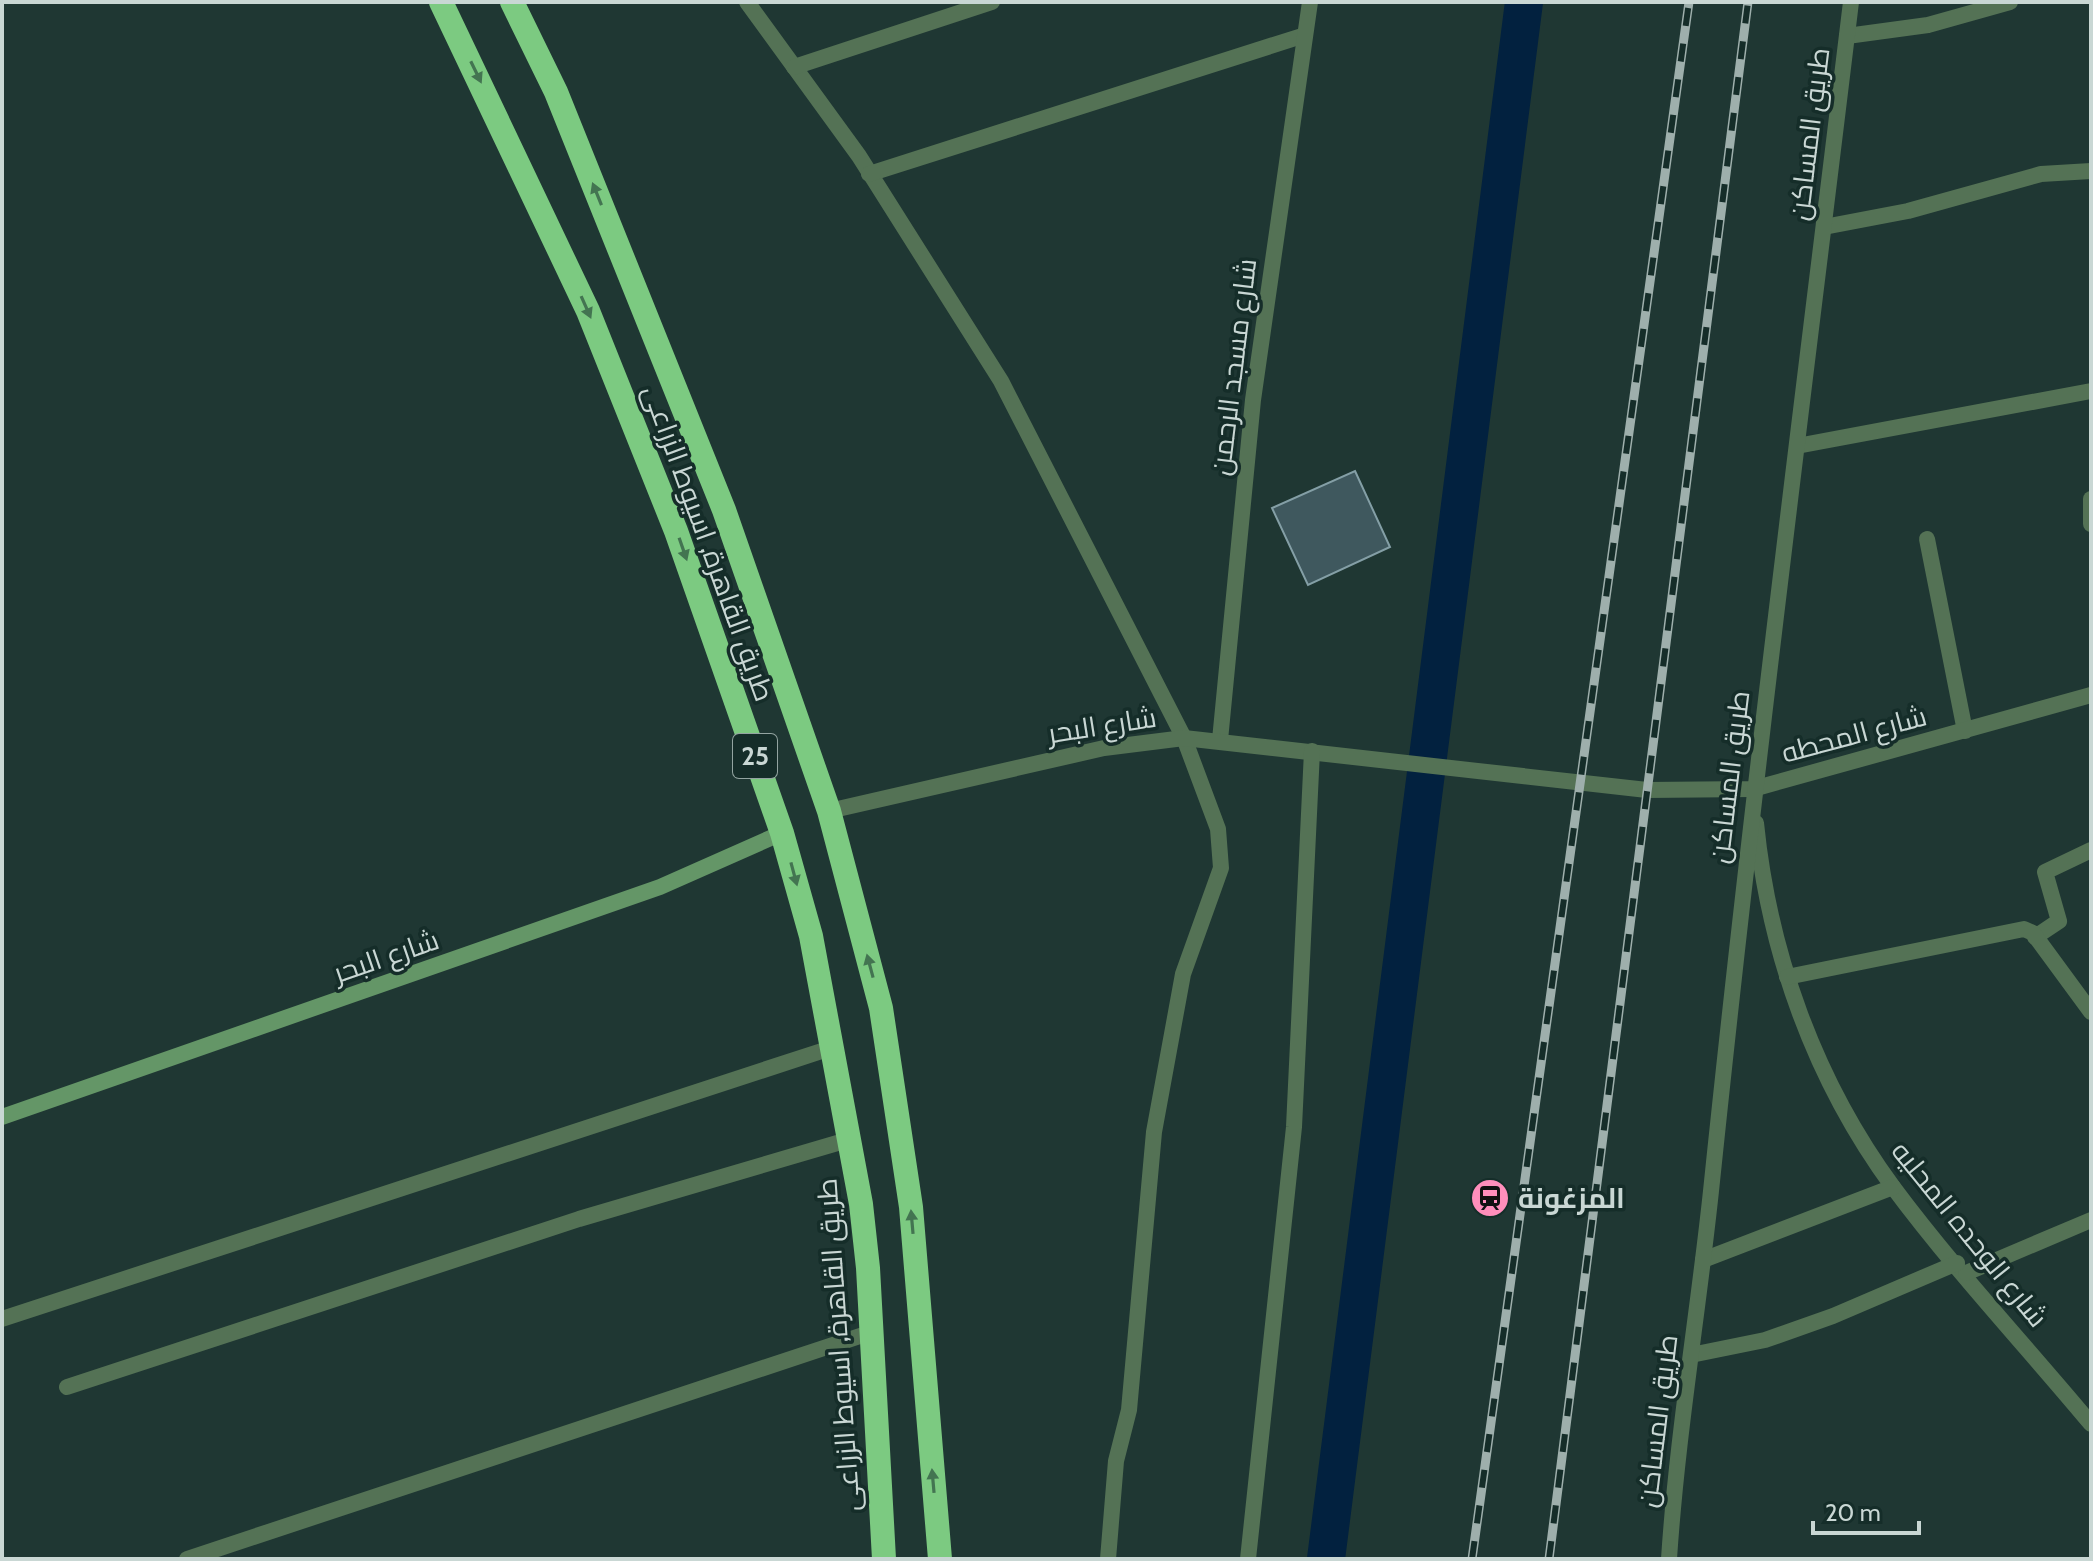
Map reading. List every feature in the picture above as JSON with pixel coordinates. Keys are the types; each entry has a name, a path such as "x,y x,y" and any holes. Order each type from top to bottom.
{"highway":[{"name":"طريق القاهرة, اسيوط الزراعى","path":"441,2 594,325 676,531 782,833 811,936 851,1139 868,1268 884,1559"},
{"name":"طريق القاهرة, اسيوط الزراعى","path":"512,2 556,92 724,510 829,811 881,1008 911,1207 940,1559"}],"street":[{"path":"747,2 869,174 1001,381 1184,738 1218,829 1221,868 1189,950 1168,1046 1154,1132 1129,1410 1112,1488 1108,1559"},
{"path":"794,67 992,2"},
{"name":"شارع مسجد الرحمن","path":"1220,740 1253,400 1310,2"},
{"name":"طريق المساكن","path":"1669,1559 1673,1490 1703,1260 1753,789 1851,2"},
{"path":"1847,36 1961,9 2010,2"},
{"path":"869,174 1305,35"},
{"path":"1824,227 1908,211 2041,174 2091,171"},
{"path":"1797,446 2091,391"},
{"path":"2091,499 2088,507 2091,524"},
{"path":"1927,539 1965,731"},
{"name":"شارع المحطه","path":"1389,760 1647,790 1753,789 2091,695"},
{"name":"شارع البحر","path":"829,811 1104,748 1184,738 1389,760"},
{"path":"1248,1559 1294,1127 1312,751"},
{"name":"شارع الوحده المحليه","path":"1753,789 1762,884 1787,977 1811,1042 1848,1117 1893,1187 2091,1424"},
{"name":"شارع البحر","path":"2,1117 617,903 712,866 782,833"},
{"path":"2035,937 2059,921 2045,872 2091,850"},
{"path":"1787,977 2029,930 2091,1012"},
{"path":"2,1319 834,1047"},
{"path":"67,1387 579,1219 851,1139"},
{"path":"1703,1260 1893,1187"},
{"path":"1691,1355 1765,1340 2091,1220"},
{"path":"187,1559 872,1332"}],"building":[{"path":"1355,471 1390,547 1308,585 1272,508"}],"waterway":[{"path":"1326,1559 1524,2"}],"railway":[{"path":"1472,1559 1689,2"},
{"path":"1549,1559 1748,2"}],"place":[{"name":"المزغونة","path":"1490,1198"}]}
